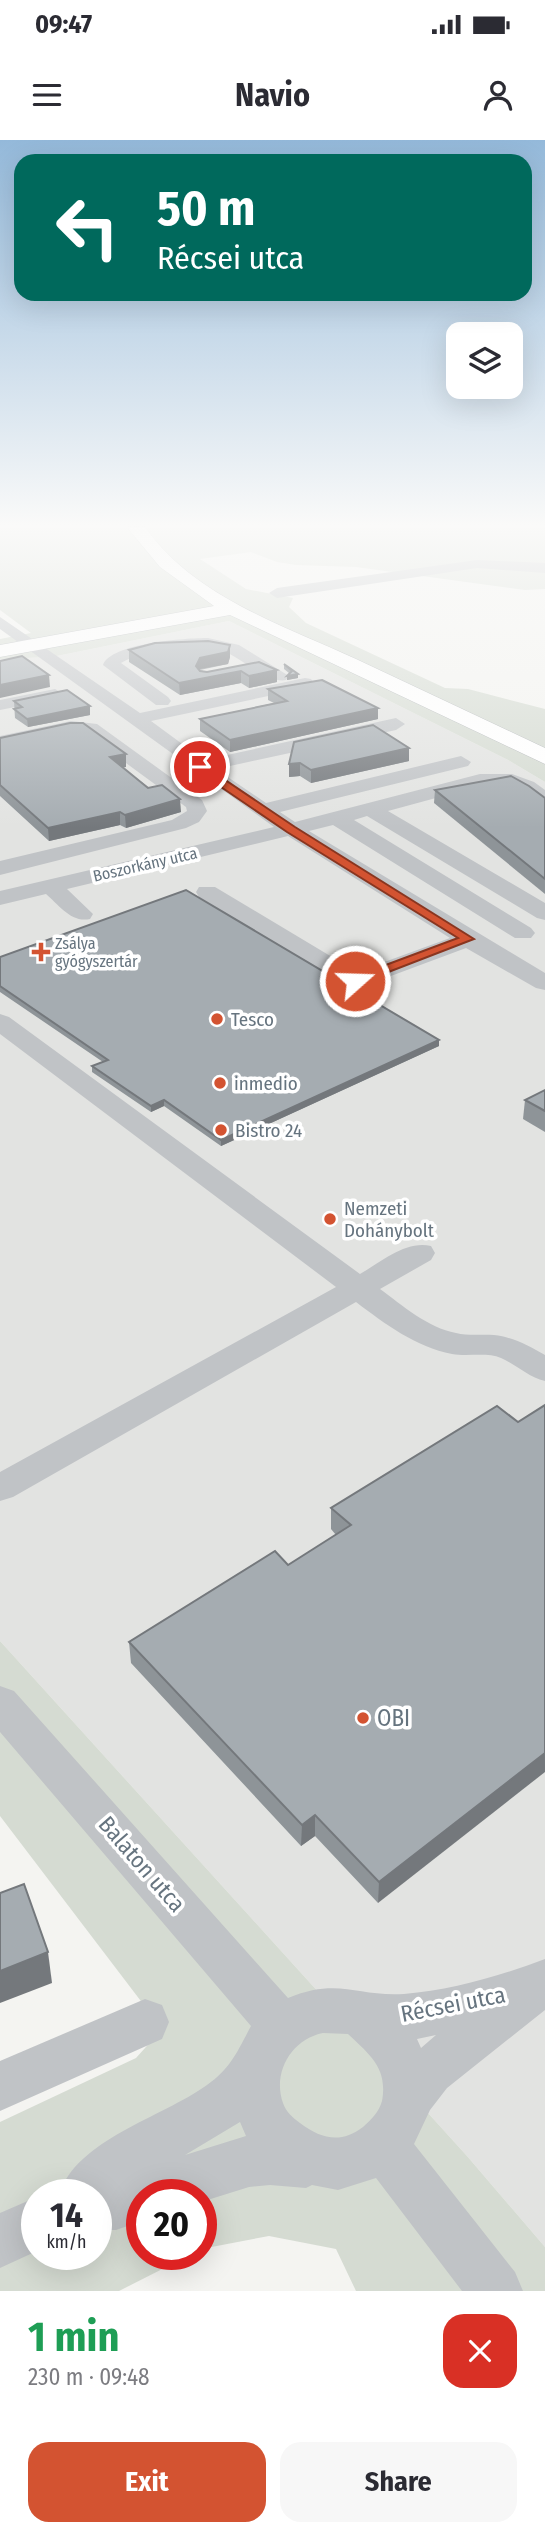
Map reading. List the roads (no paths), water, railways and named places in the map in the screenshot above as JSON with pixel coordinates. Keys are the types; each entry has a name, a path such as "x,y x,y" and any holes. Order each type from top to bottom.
{"main road":[{"path":"0,651 132,627"},
{"path":"272,627 545,757"}],"street":[{"path":"7,627 262,810 473,942 545,983"},
{"path":"162,701 112,665 116,658 199,641 229,646 280,676"},
{"path":"234,671 261,665"},
{"path":"0,705 129,679"},
{"path":"0,690 51,680"},
{"path":"135,719 310,682 325,682"},
{"path":"200,767 396,724"},
{"path":"0,742 71,727 90,728 195,804 197,811 192,818 179,824 0,868"},
{"path":"262,810 451,764 424,755"},
{"name":"Boszorkány utca","path":"0,898 370,810 486,779 521,783 545,799"},
{"path":"370,810 545,913"},
{"path":"336,818 534,931"},
{"path":"50,886 82,914"},
{"path":"207,892 355,981 473,942 534,931"},
{"path":"0,1022 399,1318 433,1337 454,1344 496,1346 512,1350 545,1370"},
{"path":"0,1489 420,1253"},
{"name":"Balaton utca","path":"0,1703 282,2026"},
{"name":"Récsei utca","path":"362,2015 404,2017 465,2007 544,1983"},
{"name":"Récsei utca","path":"409,2097 430,2071 544,1983"},
{"path":"193,2179 249,2161 270,2159 323,2163 345,2164 365,2158 384,2146 401,2124 409,2097 407,2068 395,2042 380,2026 362,2015 341,2010 320,2009 300,2015 282,2026 264,2047 256,2073 257,2103 269,2129 283,2146 302,2157 323,2163"},
{"path":"0,2086 145,2022"},
{"path":"99,2179 109,2169 226,2102 256,2073"},
{"path":"384,2146 496,2291"},
{"path":"0,2241 21,2231"}],"place":[{"name":"Zsálya gyógyszertár","path":"41,952"},
{"name":"Tesco","path":"217,1019"},
{"name":"inmedio","path":"220,1083"},
{"name":"Bistro 24","path":"221,1130"},
{"name":"Nemzeti Dohánybolt","path":"330,1219"},
{"name":"OBI","path":"363,1718"}]}
